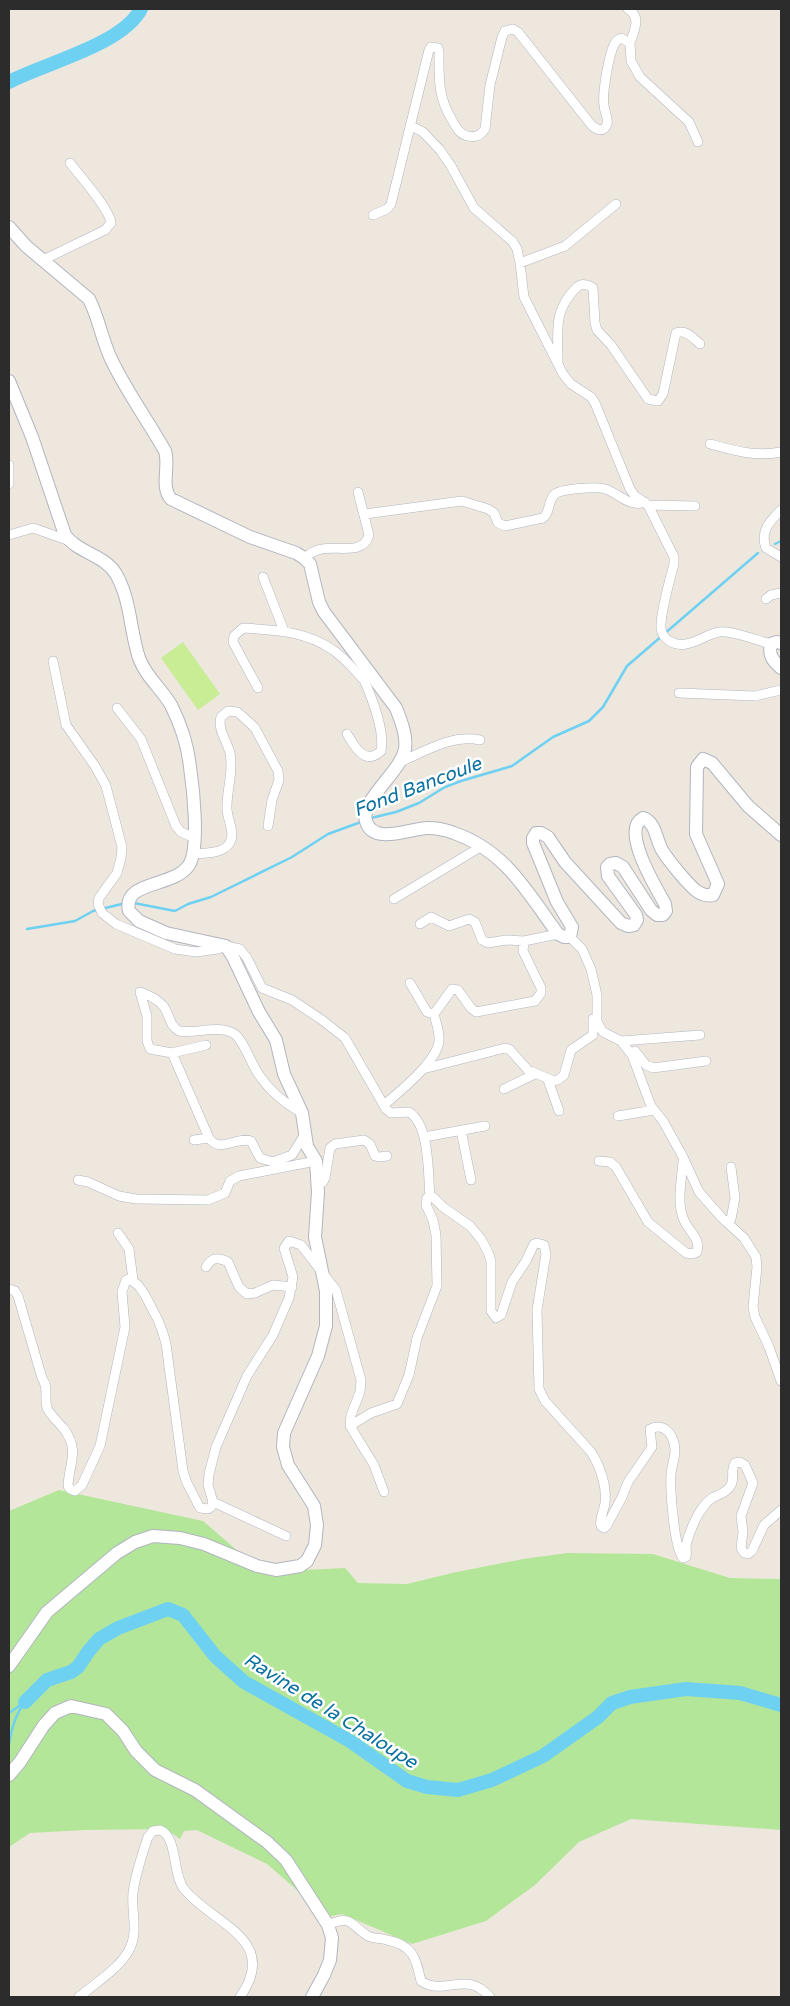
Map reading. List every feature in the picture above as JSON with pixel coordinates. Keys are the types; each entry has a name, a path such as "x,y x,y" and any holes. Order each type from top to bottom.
{"main road":[{"path":"9,226 43,260 89,299 105,346 115,367 165,451 168,495 175,502 250,537 296,554 310,564 319,602 324,612 368,678 396,708 402,722 405,749 400,762 369,804 365,816 372,830 377,833 389,834 415,829 442,830 455,833 482,846 496,854 508,867 564,936 572,927 557,902 533,843 536,833 541,833 548,837 581,881 621,924 628,926 634,925 637,920 636,915 608,876 607,868 610,864 616,863 623,867 651,910 657,915 663,915 666,911 665,904 644,863 636,841 637,825 639,820 643,818 653,825 657,840 669,860 698,892 707,896 713,895 716,891 718,884 698,842 695,825 697,767 703,759 712,763 748,806 781,835"},
{"path":"9,381 32,437 61,525 70,541 102,560 115,573 122,587 139,657 145,672 170,704 186,747 190,767 195,838 193,854 189,865 170,880 132,893 128,905 139,921 166,933 226,946 259,1012 272,1032 284,1074 302,1113 307,1146 316,1161 318,1184 315,1237 326,1291 327,1310 318,1356 287,1425 283,1447 288,1465 310,1497 317,1513 316,1536 311,1555 307,1561 300,1566 276,1570 257,1566 204,1544 180,1538 153,1536 135,1542 117,1553 47,1612 9,1666"},
{"path":"776,644 769,651 771,658 781,668"},
{"path":"9,1775 20,1762 44,1724 56,1713 71,1706 106,1714 123,1731 136,1751 155,1770 195,1790 268,1842 286,1860 328,1925 332,1938 330,1960 312,1997"}],"street":[{"path":"628,9 632,11 636,19 636,26 630,43 631,61 640,77 689,122 698,142"},
{"path":"373,215 387,209 390,204 431,47 438,48 439,86 444,105 463,134 470,137 482,133 485,129 490,85 502,37 505,32 513,29 518,32 588,122 594,128 602,129 607,125 604,106 604,86 614,43 621,38 630,43"},
{"path":"411,126 422,132 440,150 474,208 513,242 517,249 520,263 524,297 558,364 571,384 591,397 598,407 630,490 635,496 646,503 674,557 661,629 667,640 672,643 686,644 719,632 776,644"},
{"path":"43,260 105,230 111,223 100,202 70,163"},
{"path":"520,263 565,246 616,204"},
{"path":"558,364 559,311 575,289 584,284 593,288 595,323 598,330 611,344 648,399 652,401 658,400 662,394 676,333 686,333 700,344"},
{"path":"710,444 744,454 768,455 781,452"},
{"path":"9,465 9,484"},
{"path":"365,514 462,502 488,509 494,513 498,522 505,526 543,518 548,514 551,498 555,494 599,488 609,490 634,504 695,506"},
{"path":"304,558 319,549 359,547 364,545 369,535 358,492"},
{"path":"781,510 768,524 764,533 764,541 766,548 781,557"},
{"path":"9,535 33,528 70,541"},
{"path":"263,577 284,631"},
{"path":"766,599 771,595 781,593"},
{"path":"258,688 234,642 234,636 243,628 284,631 307,637 334,650 368,678 382,744 381,751 370,757 364,756 358,752 347,734"},
{"path":"53,661 66,725 74,739 95,766 106,786 122,847 117,872 99,898 98,904 102,913 116,924 175,949 209,951 226,946 234,947 243,952 259,984 265,990 292,1000 345,1038 384,1105 391,1113 405,1111 412,1114 424,1137 430,1197"},
{"path":"679,692 756,696 781,690"},
{"path":"117,708 140,740 176,826 181,832 195,838"},
{"path":"193,854 216,852 224,849 232,837 227,811 232,772 230,756 219,725 221,717 228,711 242,715 255,728 278,771 278,780 272,800 268,826"},
{"path":"400,762 457,739 480,740"},
{"path":"394,899 482,846"},
{"path":"420,924 431,917 443,925 449,926 469,919 475,922 482,940 488,943 564,936 582,949 592,969 597,995 597,1022 600,1029 637,1053 646,1065 653,1068 706,1061"},
{"path":"384,1105 414,1080 437,1048 439,1041 434,1014 454,988 458,990 476,1012 535,1001 541,993 541,988 522,951 524,941"},
{"path":"410,983 427,1012 434,1014"},
{"path":"206,1045 172,1053 150,1049 147,1040 147,1016 140,992 157,1000 164,1007 171,1024 179,1031 216,1029 238,1036 264,1081 287,1104 302,1113"},
{"path":"423,1069 505,1048 514,1054 523,1066 535,1074 554,1081 564,1075 571,1050 592,1037 594,1031 592,1023 596,1010"},
{"path":"623,1043 700,1035"},
{"path":"623,1043 637,1065 648,1100 663,1121 683,1157 699,1192 725,1221 744,1238 756,1257 755,1317 769,1347 781,1381"},
{"path":"172,1053 209,1138 215,1145 221,1146 243,1139 251,1141 254,1142 260,1158 273,1162 292,1155 305,1134"},
{"path":"504,1089 535,1074"},
{"path":"548,1080 559,1111"},
{"path":"618,1116 654,1110"},
{"path":"424,1137 485,1126"},
{"path":"461,1130 472,1180"},
{"path":"194,1140 209,1138"},
{"path":"318,1184 323,1182 325,1178 330,1148 335,1144 364,1140 370,1144 376,1156 386,1156"},
{"path":"599,1161 610,1162 616,1167 648,1222 686,1253 692,1254 697,1252 698,1244 683,1219 681,1208 683,1157"},
{"path":"78,1180 88,1182 125,1198 208,1200 225,1193 230,1181 239,1176 316,1161"},
{"path":"725,1221 731,1219 736,1198 731,1167"},
{"path":"350,1426 371,1413 397,1404 404,1390 417,1338 437,1286 436,1235 433,1220 426,1205 426,1200 430,1197"},
{"path":"430,1197 470,1226 481,1239 491,1261 491,1310 496,1318 502,1315 512,1282 526,1261 534,1244 544,1245 546,1254 537,1310 539,1388 545,1400 591,1452 596,1461 605,1495 600,1526 604,1528 608,1525 628,1482 652,1448 649,1432 650,1428 655,1426 664,1427 674,1440 676,1452 672,1462 671,1484 677,1548 683,1558 686,1556 687,1543 702,1509 712,1499 724,1492 733,1481 732,1469 735,1463 740,1462 745,1465 753,1483 741,1516 743,1532 741,1548 744,1553 748,1554 752,1551 764,1525 781,1510"},
{"path":"118,1233 129,1249 133,1280 145,1295 158,1320 166,1344 184,1478 200,1508 208,1509 211,1507 213,1502 208,1485 216,1447 247,1376 273,1335 292,1287 292,1269 284,1252 284,1248 289,1241 301,1245 336,1290 361,1380 360,1392 350,1426 374,1465 384,1492"},
{"path":"206,1266 210,1260 216,1258 228,1262 239,1287 246,1294 255,1293 273,1284 292,1287"},
{"path":"9,1289 15,1291 18,1296 42,1378 47,1386 47,1408 68,1434 71,1443 73,1460 68,1486 74,1491 82,1485 100,1446 125,1327 123,1286 126,1280 133,1280"},
{"path":"213,1502 286,1536"},
{"path":"79,1997 119,1963 130,1949 134,1936 132,1899 134,1887 148,1838 153,1832 160,1830 166,1834 170,1841 178,1877 184,1890 239,1934 250,1948 252,1956 251,1972 240,1997"},
{"path":"328,1925 338,1920 347,1920 370,1937 392,1941 405,1946 416,1959 422,1981 426,1984 436,1986 472,1984 482,1988 490,1997"}],"green space":[{"path":"183,642 220,694 198,710 161,658"},
{"path":"59,1490 203,1521 262,1572 345,1568 358,1583 407,1584 523,1559 567,1553 653,1554 730,1578 781,1579 781,1830 631,1819 579,1842 535,1885 486,1921 412,1944 342,1914 328,1917 267,1864 197,1830 184,1831 180,1839 166,1829 30,1833 9,1847 9,1511"}],"waterway":[{"path":"9,82 100,43 131,22 141,9"},
{"name":"Fond Bancoule","path":"775,544 781,541"},
{"name":"Fond Bancoule","path":"371,818 396,812 419,803 445,787 461,781 512,766 553,737 589,721 603,707 627,666 758,553"},
{"name":"Fond Bancoule","path":"134,903 175,911 188,904 211,897 292,857 328,834 361,822"},
{"name":"Fond Bancoule","path":"27,929 75,921 93,911 126,903"},
{"name":"Ravine de la Chaloupe","path":"25,1702 47,1680 71,1672 78,1667 99,1639 118,1628 168,1609 183,1615 215,1656 244,1682 350,1741 407,1781 427,1787 458,1790 492,1780 543,1756 598,1717 612,1703 630,1697 686,1689 740,1693 781,1705"},
{"name":"Ravine de la Chaloupe","path":"9,1744 14,1722 25,1702"},
{"name":"Ravine de la Chaloupe","path":"9,1713 22,1704"}]}
